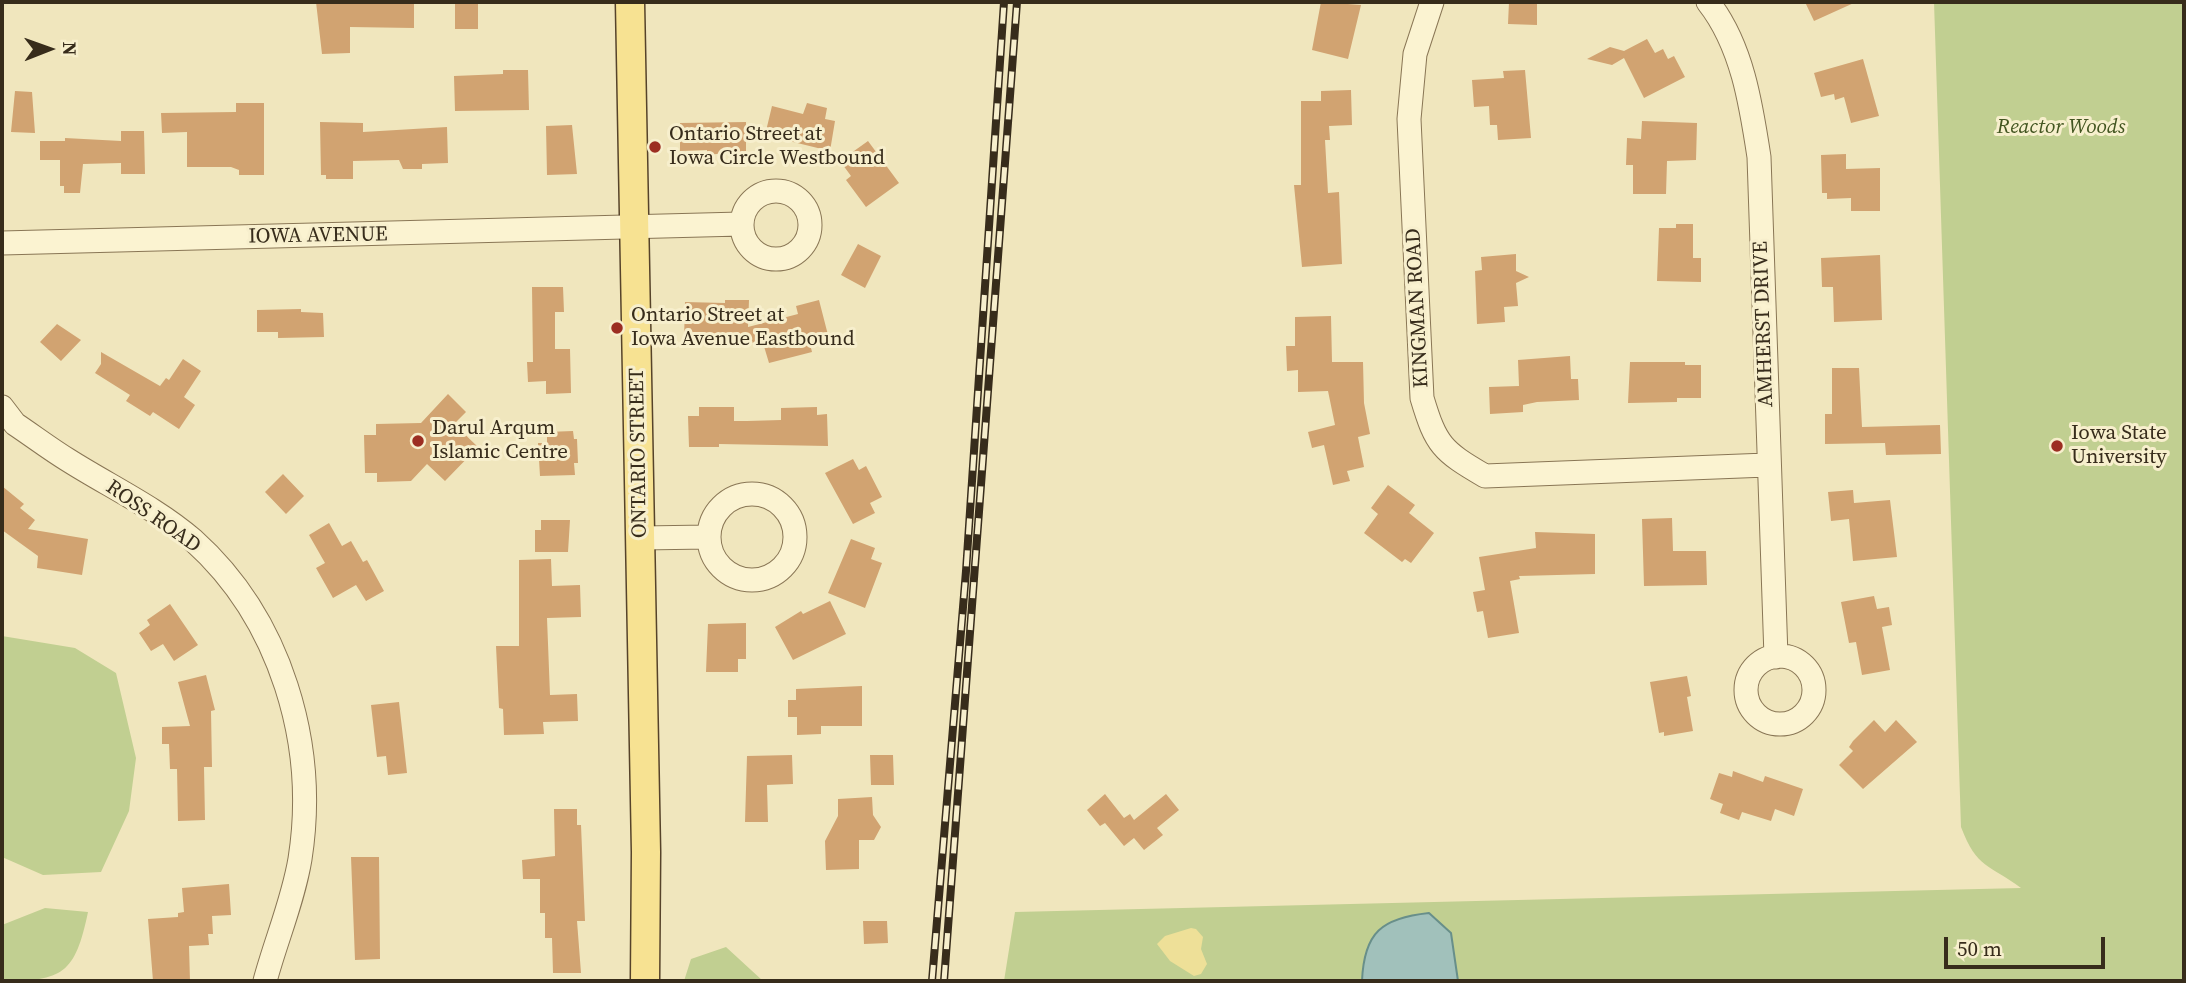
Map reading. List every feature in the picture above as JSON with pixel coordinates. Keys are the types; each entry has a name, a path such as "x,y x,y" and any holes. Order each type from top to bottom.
{"main road":[{"name":"ONTARIO STREET","path":"630,2 641,538 645,981"},
{"name":"ONTARIO STREET","path":"646,905 656,981"}],"street":[{"name":"KINGMAN ROAD","path":"1432,2 1415,54 1409,119 1422,398 1433,436 1457,460 1485,476 1768,464"},
{"name":"AMHERST DRIVE","path":"1708,2 1719,15 1737,57 1752,110 1759,157 1776,657"},
{"name":"IOWA AVENUE","path":"2,243 741,224"},
{"name":"ROSS ROAD","path":"2,407 15,424 192,540 228,578 259,620 295,712 304,785 300,857 295,884 264,981"},
{"path":"641,538 708,537"}],"green space":[{"name":"Reactor Woods","path":"1934,2 2184,2 2184,981 1004,981 1015,912 2021,888 1979,858 1961,827"},
{"path":"2,636 75,648 116,673 136,758 129,811 101,872 43,875 2,857"},
{"path":"45,908 88,912 78,949 71,961 53,976 2,981 2,925"},
{"path":"726,947 763,981 684,981 691,959"}],"sand":[{"path":"1196,929 1203,937 1201,949 1207,964 1201,974 1194,976 1170,961 1157,944 1165,936"}],"water":[{"path":"1429,913 1451,933 1458,981 1362,981 1367,950 1379,930 1399,919"}],"building":[{"path":"316,2 414,2 414,28 350,27 350,53 322,54"},
{"path":"455,2 478,2 478,29 455,29"},
{"path":"1321,2 1361,5 1348,59 1312,50"},
{"path":"1509,2 1537,2 1537,25 1508,24"},
{"path":"1805,2 1856,2 1814,21"},
{"path":"1647,39 1655,53 1663,49 1668,59 1674,56 1685,77 1644,98 1624,58 1612,65 1587,59 1610,47 1624,51"},
{"path":"1863,59 1879,116 1851,123 1844,97 1835,100 1834,94 1821,97 1814,73"},
{"path":"503,70 528,70 529,110 455,111 454,76 503,74"},
{"path":"1525,70 1531,138 1498,140 1497,125 1490,125 1489,106 1474,107 1472,80 1504,78 1503,71"},
{"path":"1351,90 1352,125 1329,126 1330,140 1325,140 1328,193 1339,192 1342,264 1302,267 1294,185 1301,185 1301,101 1321,101 1321,91"},
{"path":"15,91 32,92 35,133 11,132"},
{"path":"236,103 264,103 264,175 239,175 239,170 231,167 187,167 187,132 162,133 161,113 236,112"},
{"path":"807,103 827,108 825,119 835,121 830,151 785,140 785,136 766,131 772,106 803,114"},
{"path":"1642,121 1697,123 1696,160 1667,161 1666,194 1633,194 1633,165 1626,165 1627,138 1641,139"},
{"path":"320,122 363,123 363,132 447,127 448,163 422,164 422,169 403,169 399,160 353,161 353,179 326,179 326,175 321,175"},
{"path":"746,122 746,151 707,155 707,150 680,151 680,123"},
{"path":"572,125 577,174 547,175 546,126"},
{"path":"121,131 144,131 145,174 121,174 121,163 83,164 80,193 64,193 64,186 60,186 60,160 40,160 40,141 65,141 65,138 121,141"},
{"path":"868,141 899,183 866,207 846,180 851,176 840,161"},
{"path":"1846,154 1846,169 1880,168 1880,211 1851,211 1851,198 1827,199 1827,193 1822,193 1821,155"},
{"path":"1676,224 1693,224 1693,258 1701,258 1701,282 1657,281 1659,228 1676,228"},
{"path":"858,244 881,256 865,288 841,275"},
{"path":"1516,254 1516,271 1529,277 1516,283 1518,306 1504,307 1505,322 1477,324 1475,271 1482,270 1481,257"},
{"path":"1880,255 1882,320 1834,322 1833,287 1822,287 1821,258"},
{"path":"532,287 563,287 564,312 555,312 555,349 570,349 571,393 546,394 546,381 528,382 527,362 533,362"},
{"path":"725,300 749,300 748,327 798,314 796,306 819,300 828,335 809,340 812,352 769,363 763,343 684,341 685,302 725,303"},
{"path":"301,309 301,312 323,313 324,337 278,338 278,332 257,332 257,310"},
{"path":"1331,316 1332,362 1363,362 1364,403 1370,434 1358,437 1364,467 1347,471 1350,481 1333,485 1324,445 1312,448 1308,432 1335,425 1328,391 1298,392 1298,370 1287,371 1286,346 1295,346 1295,317"},
{"path":"57,324 81,340 61,361 40,342"},
{"path":"101,352 160,386 166,378 169,380 183,359 201,371 184,397 195,405 179,429 153,412 150,416 126,401 130,395 95,373 101,364"},
{"path":"1570,356 1571,379 1578,379 1579,400 1537,402 1523,405 1523,412 1490,414 1489,387 1519,386 1518,360"},
{"path":"1630,362 1685,362 1685,365 1701,365 1701,398 1677,398 1677,402 1628,403"},
{"path":"1832,368 1859,368 1862,427 1940,425 1941,454 1886,455 1885,443 1825,444 1825,414 1832,414"},
{"name":"Darul Arqum Islamic Centre","path":"448,394 466,412 454,424 478,447 445,481 427,464 411,481 377,482 377,473 365,473 364,435 376,435 376,424 421,423"},
{"path":"699,407 734,407 734,421 747,421 781,420 781,408 817,407 817,415 827,414 828,446 719,444 719,447 689,447 688,416 699,416"},
{"path":"573,431 574,439 577,439 578,463 574,463 575,475 540,476 538,443 547,443 547,432"},
{"path":"853,459 859,470 866,466 882,497 870,503 875,513 853,524 825,473"},
{"path":"283,474 304,496 286,514 265,492"},
{"path":"1388,485 1415,505 1409,513 1434,533 1411,563 1405,559 1402,562 1364,533 1378,514 1371,508"},
{"path":"2,486 24,504 20,508 35,520 28,529 88,539 82,575 37,568 38,556 2,530"},
{"path":"1853,490 1854,503 1890,500 1897,557 1853,561 1849,519 1831,521 1828,492"},
{"path":"1672,518 1673,551 1706,551 1707,585 1644,586 1642,519"},
{"path":"541,520 570,520 568,552 535,552 535,530 541,530"},
{"path":"329,523 342,546 351,541 363,562 367,560 384,591 366,601 356,585 333,598 316,568 325,563 309,535"},
{"path":"1535,532 1595,534 1595,574 1519,576 1520,579 1510,581 1519,633 1488,638 1483,611 1477,612 1473,592 1485,590 1479,557 1536,548"},
{"path":"851,539 875,548 871,559 882,563 865,608 828,593"},
{"path":"551,559 552,586 580,585 581,617 547,618 550,695 577,694 578,721 543,722 544,734 504,735 503,709 499,708 496,646 519,646 519,560"},
{"path":"1874,596 1877,609 1889,607 1892,625 1882,627 1890,670 1862,675 1856,642 1849,643 1841,602"},
{"path":"830,601 846,634 793,660 775,627 801,611 803,614"},
{"path":"170,604 198,645 174,661 163,644 151,651 139,633 150,625 147,620"},
{"path":"746,623 746,659 738,659 738,672 706,672 708,624"},
{"path":"206,675 215,710 211,711 212,767 204,767 205,820 178,821 177,769 170,769 169,744 162,744 162,727 190,726 178,682"},
{"path":"1687,676 1691,696 1687,697 1693,731 1664,736 1664,732 1659,733 1650,682"},
{"path":"862,686 862,726 821,726 821,734 797,735 797,717 788,717 788,700 796,700 796,689"},
{"path":"399,702 407,773 388,775 386,756 377,757 371,705"},
{"path":"1874,720 1885,732 1896,720 1917,742 1863,789 1839,765 1853,751 1849,747 1853,741"},
{"path":"792,755 793,784 767,785 768,822 745,822 747,756"},
{"path":"870,755 893,755 894,785 871,785"},
{"path":"1733,771 1763,782 1765,776 1803,789 1794,816 1775,809 1771,821 1742,812 1739,820 1720,813 1723,804 1710,799 1719,773 1732,777"},
{"path":"1105,794 1124,818 1130,814 1134,820 1166,794 1179,810 1157,828 1163,835 1144,850 1134,838 1124,846 1105,823 1100,826 1087,810"},
{"path":"872,797 873,815 881,827 874,840 859,840 859,869 826,870 825,841 838,816 838,799"},
{"path":"554,809 577,809 577,825 581,825 585,921 577,921 581,973 553,973 552,938 545,938 545,913 540,913 540,879 523,879 522,860 555,856"},
{"path":"351,857 379,857 380,959 355,960"},
{"path":"229,884 231,915 212,916 213,934 208,934 209,945 189,946 190,981 153,981 148,919 178,917 178,913 184,912 182,888"},
{"path":"863,921 887,921 888,943 864,944"}],"railway":[{"path":"932,981 966,571 1004,2"},
{"path":"944,981 1017,2"}],"place":[{"name":"Ontario Street at Iowa Circle Westbound","path":"655,147"},
{"name":"Ontario Street at Iowa Avenue Eastbound","path":"617,328"},
{"name":"Darul Arqum Islamic Centre","path":"418,441"},
{"name":"Iowa State University","path":"2057,446"}]}
